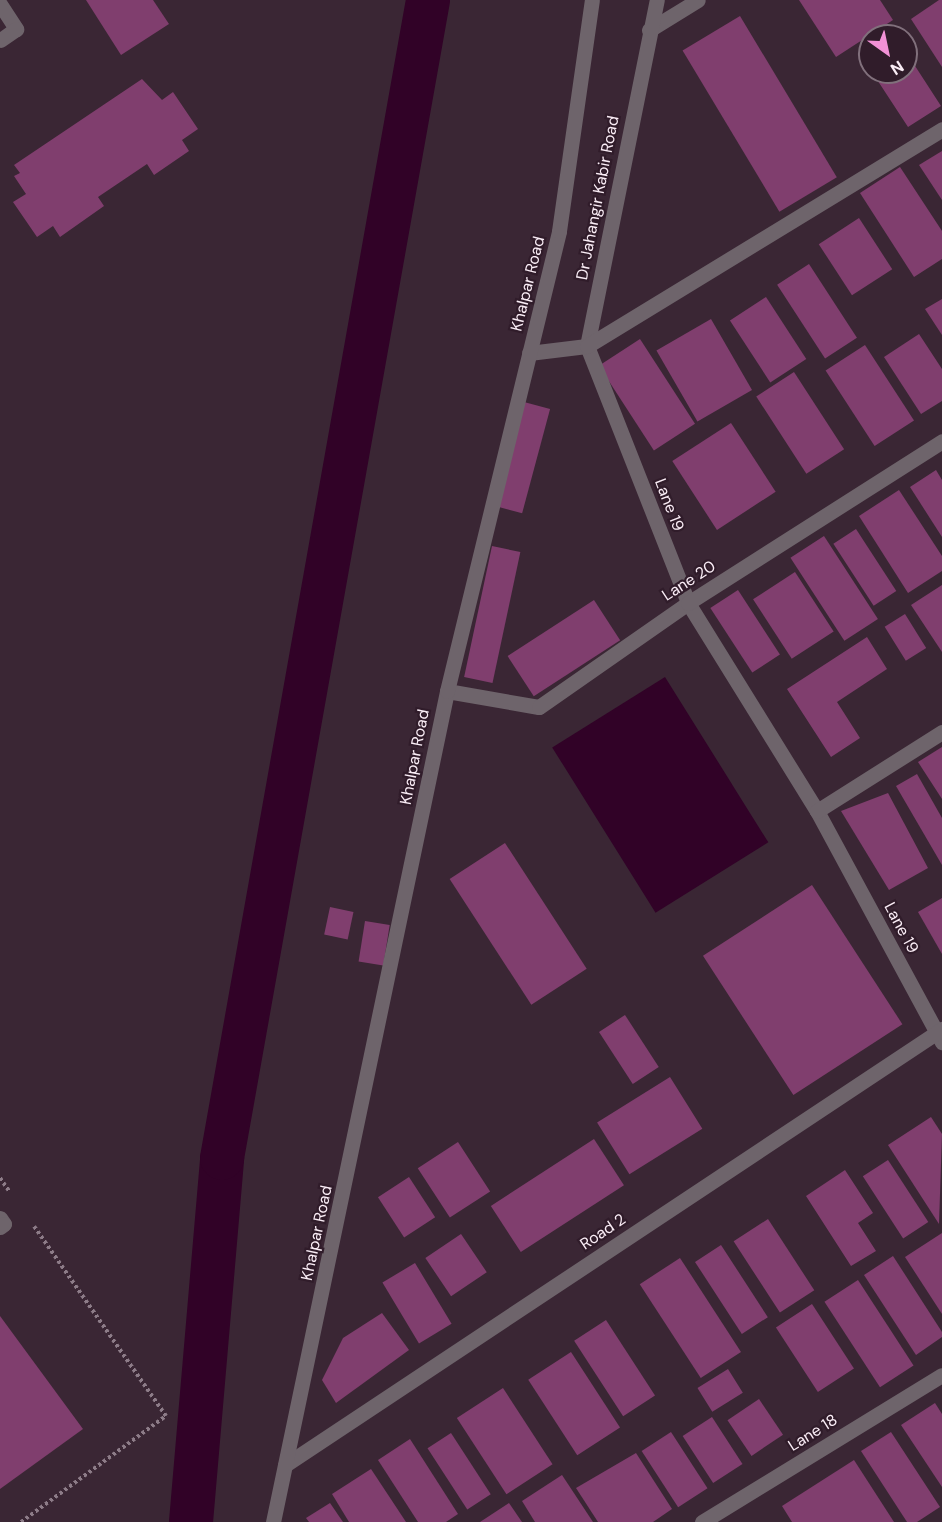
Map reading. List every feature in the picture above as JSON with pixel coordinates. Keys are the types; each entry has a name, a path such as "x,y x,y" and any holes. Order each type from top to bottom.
{"street":[{"name":"Khalpar Road","path":"273,1522 447,691 560,231 592,0"},
{"name":"Dr Jahangir Kabir Road","path":"587,346 649,30 657,0"},
{"path":"649,30 698,0"},
{"path":"0,4 16,29 0,40"},
{"path":"530,353 587,346 942,129"},
{"name":"Lane 19","path":"587,346 688,603 817,811 940,1035"},
{"name":"Lane 20","path":"447,691 539,706 688,603 942,441"},
{"path":"817,811 942,732"},
{"name":"Road 2","path":"285,1465 940,1035"},
{"path":"0,1218 4,1224 0,1227"},
{"name":"Lane 18","path":"702,1522 942,1375"}],"path":[{"path":"0,1178 13,1197"},
{"path":"21,1522 166,1416 27,1216"}],"shaded area":[{"path":"665,677 768,842 656,913 552,747"}],"building":[{"path":"86,0 153,0 169,24 121,55"},
{"path":"799,0 880,0 893,20 887,24 858,24 858,43 836,57"},
{"path":"942,0 942,67 918,30 918,24 914,24 911,19"},
{"path":"740,16 837,177 779,212 683,51"},
{"path":"918,71 941,106 908,127 880,84 918,84"},
{"path":"142,79 162,100 173,92 198,129 182,140 189,151 154,175 147,164 98,197 104,206 60,237 53,226 37,237 13,202 26,194 14,176 20,173 14,165"},
{"path":"942,151 942,200 919,165"},
{"path":"900,167 942,231 942,259 914,277 860,193"},
{"path":"859,218 892,269 852,295 819,244"},
{"path":"809,264 857,338 825,358 777,285"},
{"path":"766,297 806,359 770,382 730,320"},
{"path":"942,299 942,335 925,309"},
{"path":"711,319 752,390 697,422 656,350"},
{"path":"919,334 942,369 942,401 921,414 884,357"},
{"path":"640,339 695,424 654,450 599,366"},
{"path":"865,345 914,420 875,446 826,371"},
{"path":"794,372 844,449 806,474 756,397"},
{"path":"524,402 550,409 522,513 496,506"},
{"path":"731,423 776,492 717,530 672,461"},
{"path":"936,470 942,480 942,537 910,487"},
{"path":"899,490 942,556 942,571 908,593 859,516"},
{"path":"856,529 896,591 874,606 833,544"},
{"path":"824,536 878,619 844,641 790,558"},
{"path":"492,546 520,552 493,683 464,677"},
{"path":"795,572 834,632 792,659 753,599"},
{"path":"942,585 942,652 911,605"},
{"path":"738,590 780,655 752,673 710,608"},
{"path":"594,600 620,640 534,696 508,656"},
{"path":"905,614 926,648 906,661 885,627"},
{"path":"867,637 887,669 837,702 860,738 831,757 787,689"},
{"path":"942,747 942,799 918,762"},
{"path":"917,774 942,818 942,865 896,786"},
{"path":"888,793 928,868 889,890 841,811"},
{"path":"505,843 587,969 531,1005 450,879"},
{"path":"812,885 902,1024 793,1095 703,956"},
{"path":"942,898 942,954 918,912"},
{"path":"330,907 353,912 348,939 324,934"},
{"path":"365,921 390,925 383,965 359,961"},
{"path":"625,1015 659,1067 633,1084 599,1032"},
{"path":"670,1077 702,1129 629,1174 597,1123"},
{"path":"931,1117 942,1134 939,1224 888,1145"},
{"path":"594,1139 624,1185 521,1252 491,1206"},
{"path":"458,1142 490,1191 450,1218 418,1168"},
{"path":"888,1160 928,1222 903,1238 863,1176"},
{"path":"845,1170 873,1213 858,1223 876,1251 851,1266 806,1196"},
{"path":"409,1177 435,1217 404,1237 378,1197"},
{"path":"768,1219 814,1290 780,1313 734,1241"},
{"path":"942,1233 942,1314 905,1257"},
{"path":"461,1234 487,1272 451,1296 425,1258"},
{"path":"721,1245 768,1317 742,1334 695,1262"},
{"path":"893,1256 942,1332 942,1337 916,1355 864,1275"},
{"path":"680,1258 741,1352 701,1378 640,1284"},
{"path":"415,1263 452,1324 419,1343 382,1283"},
{"path":"858,1280 914,1366 880,1387 824,1302"},
{"path":"812,1304 854,1369 818,1392 776,1327"},
{"path":"382,1313 409,1350 336,1403 322,1380 343,1338"},
{"path":"0,1316 83,1429 0,1489"},
{"path":"606,1320 655,1395 623,1416 574,1341"},
{"path":"571,1352 620,1427 577,1455 528,1380"},
{"path":"728,1369 743,1393 712,1412 697,1388"},
{"path":"503,1388 553,1464 506,1494 457,1418"},
{"path":"759,1399 783,1435 752,1456 727,1420"},
{"path":"935,1403 942,1414 942,1487 901,1425"},
{"path":"712,1417 742,1464 713,1483 683,1436"},
{"path":"671,1432 707,1488 678,1507 642,1451"},
{"path":"891,1432 940,1507 917,1522 907,1522 861,1451"},
{"path":"451,1433 491,1494 467,1509 428,1448"},
{"path":"410,1439 458,1514 446,1522 418,1522 378,1460"},
{"path":"636,1453 672,1509 653,1522 598,1522 576,1488"},
{"path":"854,1460 894,1522 792,1522 782,1506"},
{"path":"371,1469 406,1522 349,1522 332,1494"},
{"path":"562,1475 593,1522 535,1522 522,1501"},
{"path":"330,1503 343,1522 309,1522 306,1518"},
{"path":"509,1503 522,1522 480,1522"}],"waterway":[{"path":"191,1522 222,1158 428,0"}]}
